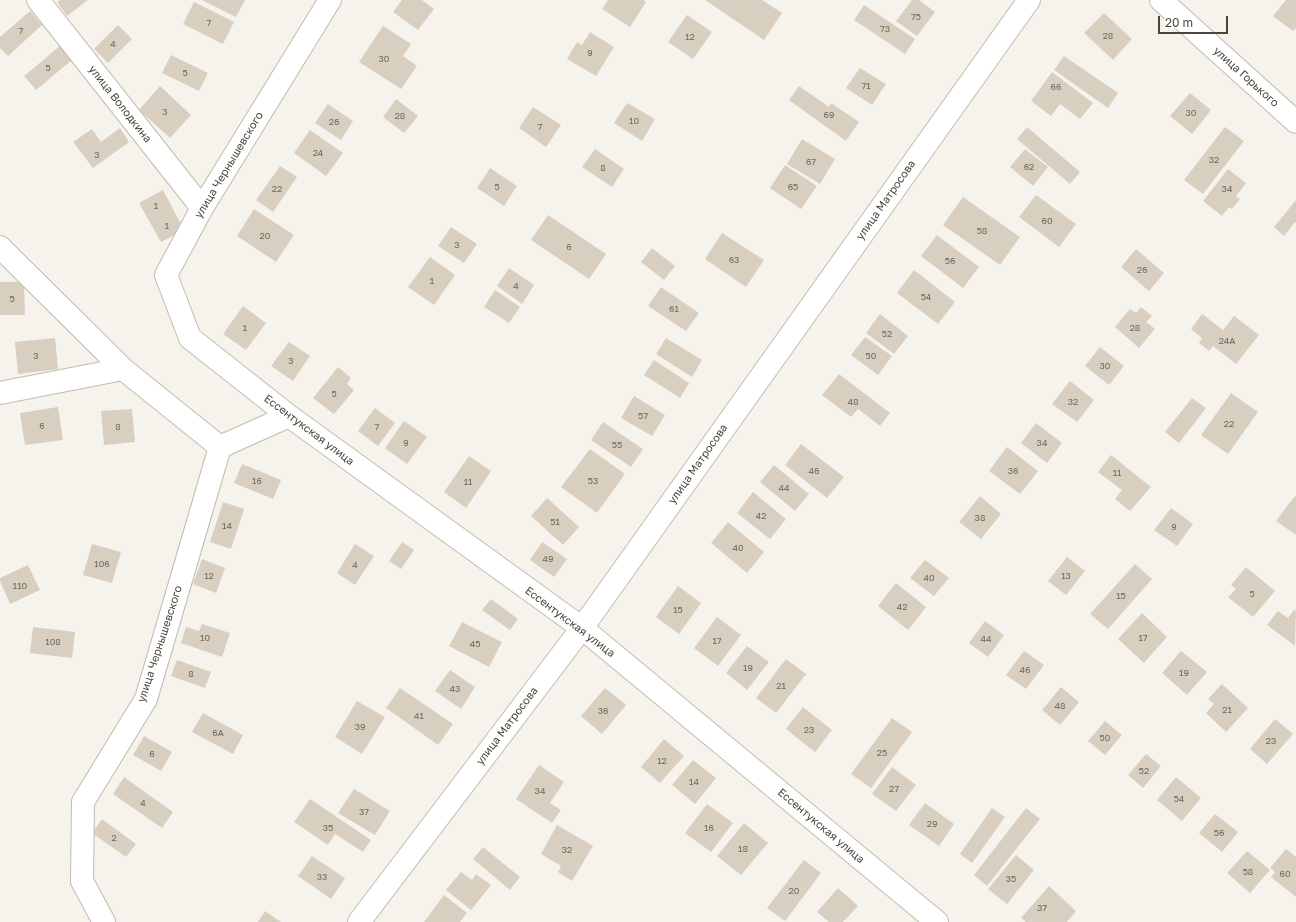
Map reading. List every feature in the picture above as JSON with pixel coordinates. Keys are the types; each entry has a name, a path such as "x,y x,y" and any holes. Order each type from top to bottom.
{"street":[{"name":"улица Володкина","path":"38,0 202,208"},
{"name":"улица Чернышевского","path":"190,338 166,275 202,208 330,0"},
{"name":"улица Матросова","path":"359,922 582,628 1029,0"},
{"name":"улица Горького","path":"1161,0 1296,122"},
{"path":"0,247 123,369 220,447 289,416"},
{"name":"Ессентукская улица","path":"190,338 289,416 582,628 937,922"},
{"path":"0,393 123,369"},
{"name":"улица Чернышевского","path":"104,922 82,881 83,802 146,699 220,447"}],"building":[{"path":"60,0 88,0 67,16 57,2"},
{"path":"202,0 245,0 236,17"},
{"path":"402,0 422,0 434,9 418,30 393,12"},
{"path":"608,0 643,0 646,2 630,27 602,9"},
{"path":"705,0 762,0 782,13 764,40"},
{"path":"912,0 919,0 935,12 917,36 896,21"},
{"path":"1286,0 1296,0 1296,28 1293,31 1273,16"},
{"path":"194,2 234,22 223,44 183,24"},
{"path":"864,5 915,39 905,54 854,20"},
{"path":"30,11 42,25 8,56 0,48 0,37"},
{"path":"1104,13 1132,39 1113,60 1084,33"},
{"path":"687,15 712,32 693,59 668,42"},
{"path":"118,25 132,39 108,63 94,49"},
{"path":"383,26 411,44 403,56 417,66 401,89 359,62"},
{"path":"590,32 614,47 596,76 567,59 577,42 582,45"},
{"path":"60,46 72,60 36,90 24,76"},
{"path":"171,55 208,73 199,91 162,73"},
{"path":"1064,56 1118,93 1108,108 1054,70"},
{"path":"860,68 886,84 872,105 846,88"},
{"path":"1052,72 1093,103 1080,119 1060,104 1051,116 1031,101"},
{"path":"160,86 191,115 170,138 139,110"},
{"path":"799,86 829,107 831,103 859,122 846,141 789,100"},
{"path":"1190,93 1211,110 1192,134 1170,116"},
{"path":"396,99 418,116 404,133 383,117"},
{"path":"627,103 655,119 642,141 614,123"},
{"path":"328,104 353,121 341,140 315,123"},
{"path":"533,107 561,125 546,147 519,128"},
{"path":"1027,127 1080,172 1070,184 1017,139"},
{"path":"1225,127 1244,141 1203,194 1184,180"},
{"path":"120,128 129,142 93,168 73,142 92,129 101,142"},
{"path":"310,130 343,153 326,176 294,153"},
{"path":"802,139 835,159 820,184 787,164"},
{"path":"595,149 624,169 612,187 582,167"},
{"path":"1025,149 1048,167 1033,186 1010,167"},
{"path":"785,165 817,186 801,209 770,188"},
{"path":"280,166 297,177 273,212 256,200"},
{"path":"490,168 517,186 504,206 477,188"},
{"path":"1228,169 1246,183 1236,196 1240,199 1232,209 1229,207 1222,216 1203,201"},
{"path":"163,190 184,230 161,242 139,203"},
{"path":"1036,195 1076,224 1059,247 1019,217"},
{"path":"963,197 1020,237 1000,265 943,225"},
{"path":"1296,200 1296,223 1295,222 1284,236 1274,227"},
{"path":"254,209 294,235 276,262 237,236"},
{"path":"548,215 606,254 589,279 531,240"},
{"path":"451,227 477,244 464,263 438,246"},
{"path":"722,233 764,260 746,287 705,259"},
{"path":"937,235 979,267 963,288 921,256"},
{"path":"652,248 675,266 664,280 641,262"},
{"path":"1136,249 1164,273 1149,291 1121,267"},
{"path":"430,257 455,275 434,305 408,287"},
{"path":"509,268 534,285 522,304 497,286"},
{"path":"914,270 955,302 938,324 897,293"},
{"path":"0,282 24,282 25,315 0,315"},
{"path":"661,287 699,313 686,331 648,306"},
{"path":"495,290 520,307 509,323 484,307"},
{"path":"243,306 266,323 246,350 223,334"},
{"path":"1141,307 1152,316 1146,322 1155,329 1139,348 1115,327 1130,309 1136,313"},
{"path":"880,314 908,336 894,354 866,333"},
{"path":"1202,314 1223,330 1234,316 1259,335 1236,364 1213,346 1209,351 1199,343 1202,338 1191,329"},
{"path":"865,337 892,356 878,375 851,355"},
{"path":"55,338 58,369 18,374 15,342"},
{"path":"666,338 702,360 692,377 656,354"},
{"path":"289,342 310,356 293,381 271,366"},
{"path":"1100,347 1124,366 1109,385 1085,366"},
{"path":"654,360 689,383 680,398 644,375"},
{"path":"338,367 351,378 347,384 354,390 334,414 313,398"},
{"path":"839,374 890,413 880,426 858,409 851,417 822,395"},
{"path":"1070,381 1094,400 1077,422 1052,404"},
{"path":"1231,393 1258,412 1228,454 1201,435"},
{"path":"634,396 665,415 652,436 621,418"},
{"path":"1192,398 1206,408 1179,443 1165,432"},
{"path":"58,407 63,440 25,445 20,413"},
{"path":"375,408 395,423 378,446 358,431"},
{"path":"132,409 135,442 104,445 101,411"},
{"path":"404,421 427,437 407,464 385,448"},
{"path":"603,422 643,449 631,467 591,440"},
{"path":"1036,423 1062,443 1047,463 1021,443"},
{"path":"801,444 844,477 827,498 785,465"},
{"path":"1007,447 1038,471 1020,494 989,471"},
{"path":"590,449 625,474 597,513 561,487"},
{"path":"1111,455 1151,487 1130,511 1115,499 1122,490 1098,472"},
{"path":"469,456 491,471 466,508 444,492"},
{"path":"242,464 281,480 273,499 234,483"},
{"path":"774,465 809,494 795,511 760,482"},
{"path":"753,492 786,519 770,539 737,513"},
{"path":"980,496 1001,514 981,539 959,522"},
{"path":"1295,496 1296,497 1296,535 1276,521"},
{"path":"547,498 579,527 563,545 531,516"},
{"path":"223,502 244,509 231,549 210,542"},
{"path":"1171,508 1193,524 1177,546 1154,530"},
{"path":"728,522 764,552 747,573 711,543"},
{"path":"402,542 414,550 401,569 389,561"},
{"path":"542,542 567,559 554,577 530,560"},
{"path":"92,544 121,552 112,583 83,575"},
{"path":"355,544 374,556 355,585 337,573"},
{"path":"1067,557 1085,571 1066,595 1048,581"},
{"path":"202,559 225,568 216,593 193,584"},
{"path":"925,560 949,578 934,596 910,578"},
{"path":"1135,564 1152,579 1108,629 1090,614"},
{"path":"28,565 40,590 10,604 0,578"},
{"path":"1246,567 1275,591 1253,617 1228,597 1236,589 1231,585"},
{"path":"896,583 926,607 908,630 878,606"},
{"path":"678,586 701,603 679,634 656,617"},
{"path":"491,599 518,619 510,630 482,610"},
{"path":"1294,610 1296,611 1295,646 1267,625 1278,611 1288,618"},
{"path":"1142,613 1167,637 1144,663 1118,639"},
{"path":"717,617 741,635 718,666 694,648"},
{"path":"985,621 1004,635 988,657 969,643"},
{"path":"462,622 502,642 489,667 449,646"},
{"path":"202,624 230,633 222,657 181,643 186,627 199,631"},
{"path":"33,627 75,632 72,658 30,653"},
{"path":"747,646 769,662 747,690 726,673"},
{"path":"1024,651 1044,665 1026,689 1006,675"},
{"path":"1181,651 1207,672 1187,695 1162,673"},
{"path":"786,659 806,674 776,713 756,698"},
{"path":"177,660 211,672 205,688 171,676"},
{"path":"450,670 475,687 461,709 435,691"},
{"path":"1222,684 1248,708 1226,732 1206,713 1214,704 1208,699"},
{"path":"1061,687 1079,702 1060,725 1042,710"},
{"path":"400,688 453,724 438,745 386,708"},
{"path":"605,688 626,705 602,734 581,716"},
{"path":"357,701 385,717 362,754 335,737"},
{"path":"803,707 832,730 815,752 786,729"},
{"path":"203,713 243,735 233,754 192,732"},
{"path":"892,718 912,732 871,788 851,774"},
{"path":"1275,719 1293,734 1267,764 1250,749"},
{"path":"1105,721 1122,735 1105,755 1088,741"},
{"path":"144,736 172,752 161,771 133,755"},
{"path":"664,739 684,756 660,783 641,767"},
{"path":"1146,754 1161,766 1143,788 1128,775"},
{"path":"693,760 716,778 695,804 672,785"},
{"path":"539,765 564,782 550,803 561,810 552,823 516,799"},
{"path":"892,767 916,785 896,811 872,794"},
{"path":"124,777 173,812 162,828 113,794"},
{"path":"1176,777 1201,798 1182,821 1157,800"},
{"path":"354,789 390,811 375,835 338,813"},
{"path":"310,799 371,840 363,852 335,834 328,845 294,822"},
{"path":"925,803 954,824 939,846 909,825"},
{"path":"707,804 733,823 711,852 685,833"},
{"path":"992,808 1005,817 972,863 960,854"},
{"path":"1026,808 1040,819 987,886 974,875"},
{"path":"1215,814 1238,832 1222,852 1199,833"},
{"path":"102,819 136,844 126,857 92,833"},
{"path":"744,823 768,843 741,875 717,856"},
{"path":"557,825 593,846 572,881 558,872 561,866 541,854"},
{"path":"483,847 520,877 510,890 473,859"},
{"path":"1286,849 1296,857 1296,897 1271,877 1275,872 1270,868"},
{"path":"1247,851 1270,870 1250,893 1227,873"},
{"path":"1016,855 1034,870 1007,904 988,889"},
{"path":"312,856 345,878 331,899 298,876"},
{"path":"804,860 821,873 785,921 767,908"},
{"path":"461,872 472,880 476,874 491,885 471,910 446,890"},
{"path":"1049,886 1076,911 1067,922 1026,922 1021,918"},
{"path":"838,888 858,906 843,922 829,922 817,912"},
{"path":"444,895 467,913 460,922 424,922"},
{"path":"265,911 281,922 258,922"}]}
